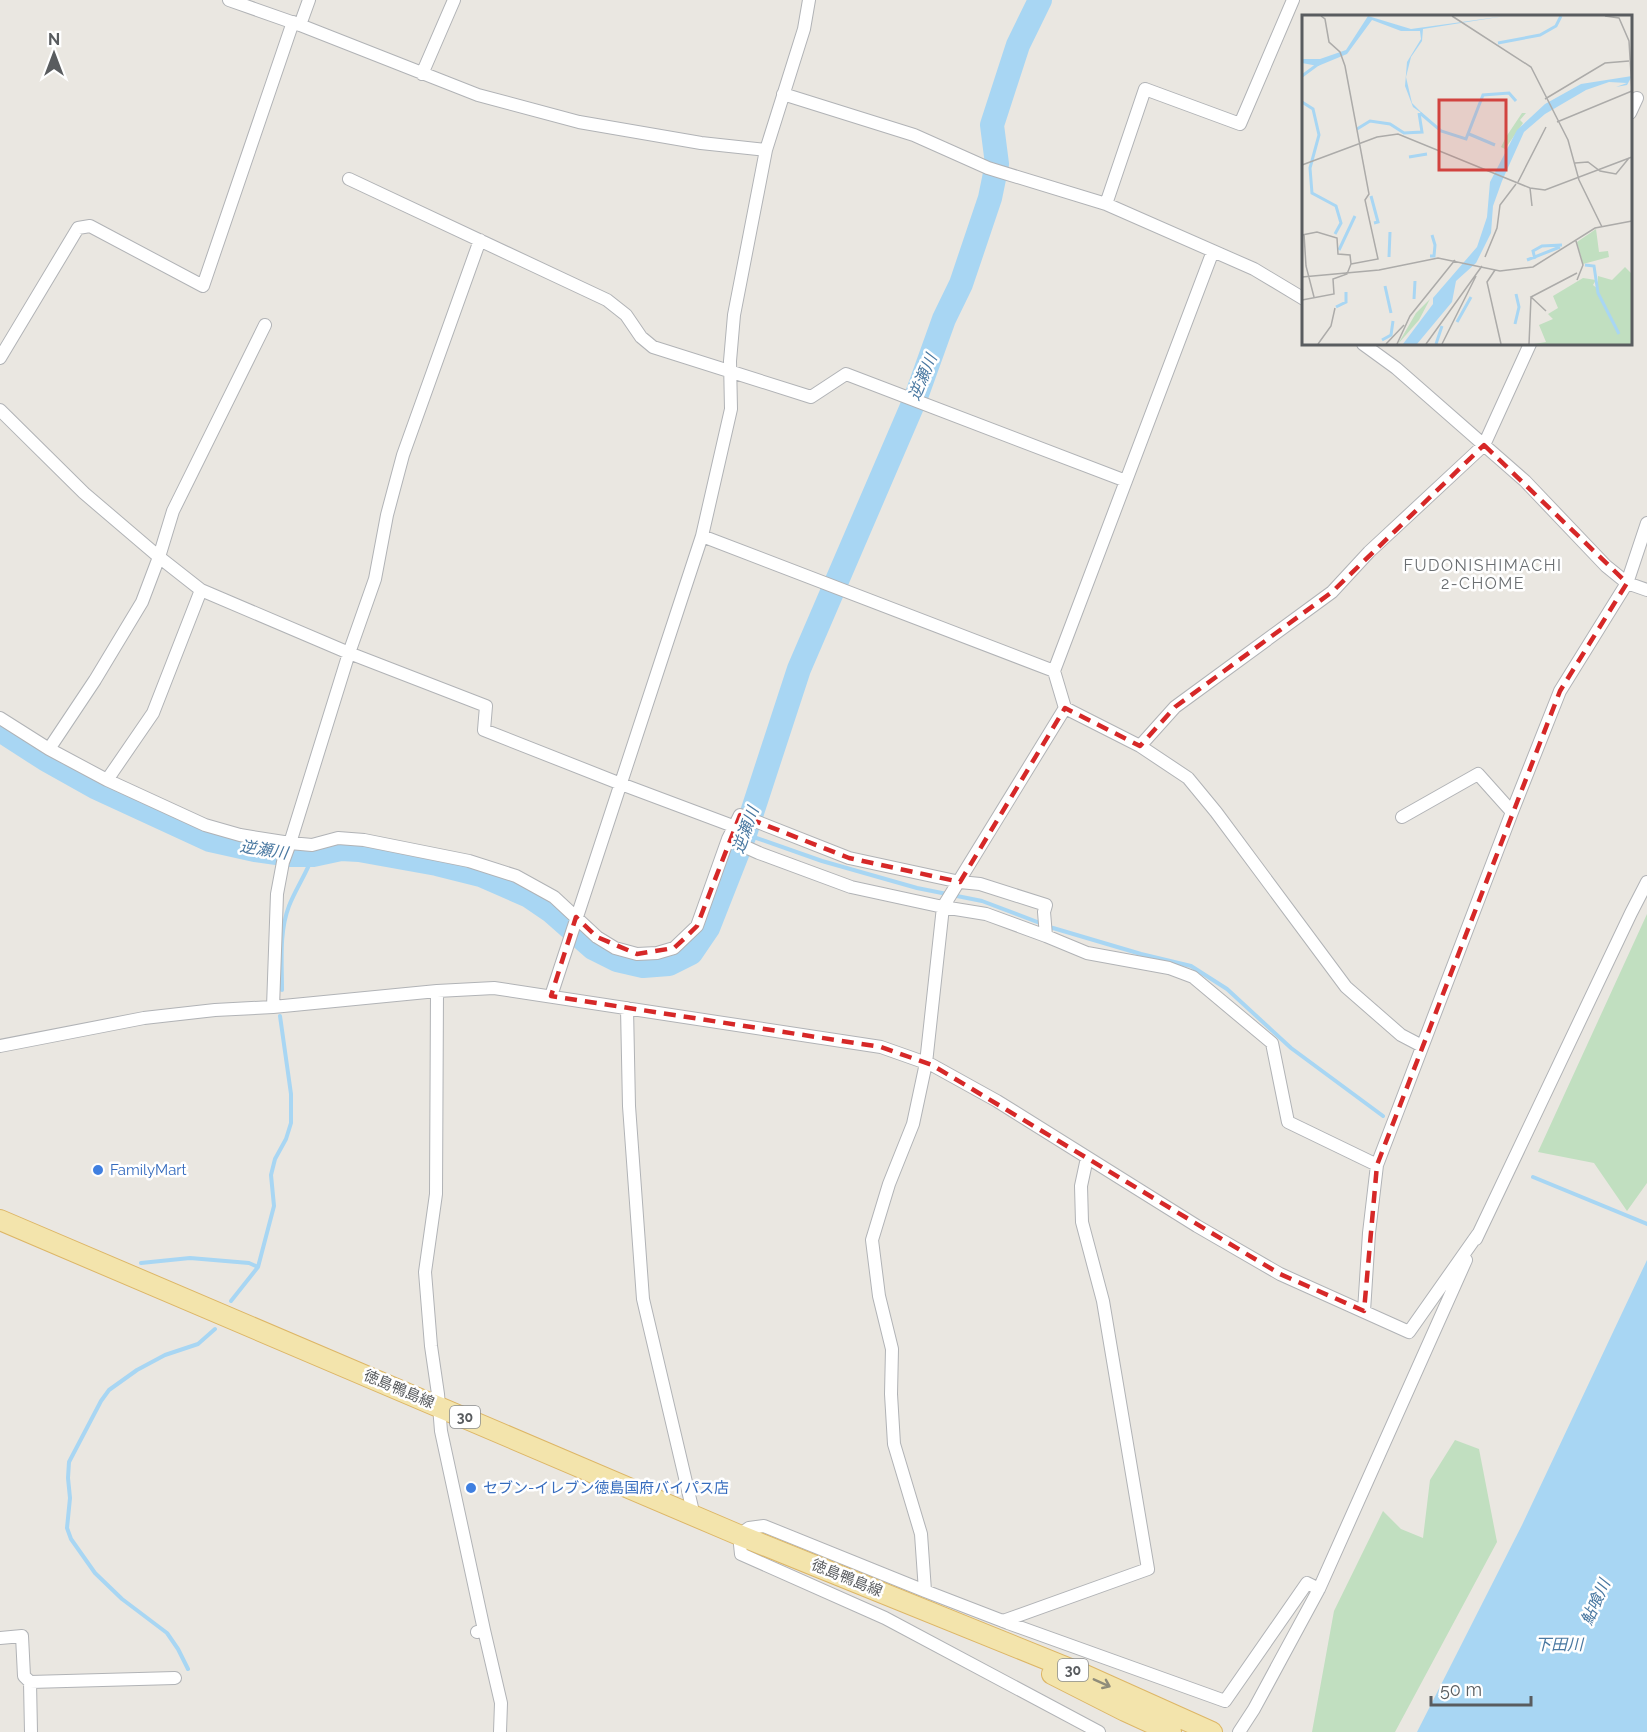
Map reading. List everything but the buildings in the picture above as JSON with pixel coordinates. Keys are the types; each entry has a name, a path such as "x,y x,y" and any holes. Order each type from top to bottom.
{"main road":[{"name":"徳島鴨島線","path":"0,1220 739,1535 1085,1675 1212,1732"},
{"name":"徳島鴨島線","path":"932,1612 1125,1711 1171,1732"}],"street":[{"path":"230,0 297,23 478,95 579,122 701,143 766,150"},
{"path":"0,358 78,228 90,226 203,286 297,23 309,0"},
{"path":"423,74 454,0"},
{"path":"551,996 702,536 731,409 730,373 734,315 766,150 804,29 809,0"},
{"path":"1106,204 1145,89 1240,124 1293,0"},
{"path":"783,94 914,135 988,168 1106,204 1254,268 1302,298"},
{"path":"1632,109 1637,98"},
{"path":"349,179 607,300 626,315 641,337 653,347 811,397 846,374 1126,481"},
{"path":"273,1007 277,894 282,862 375,579 387,515 403,455 480,240"},
{"path":"1213,250 1054,671 1065,708 1140,746 1188,778 1216,812 1346,987 1401,1035 1422,1046"},
{"path":"49,749 95,680 142,602 173,511 265,325"},
{"path":"1365,345 1396,368 1525,481 1606,566 1627,583 1647,590"},
{"path":"1140,746 1175,707 1332,592 1369,552 1484,445 1530,345"},
{"path":"0,410 84,493 201,590 349,653 486,706 484,730 733,826"},
{"path":"1364,1311 1369,1233 1377,1165 1560,691 1627,583 1647,523"},
{"path":"702,536 1054,671"},
{"path":"107,780 153,713 201,590"},
{"path":"925,1592 921,1534 894,1444 891,1394 892,1349 879,1296 872,1240 889,1184 913,1124 926,1063 945,905 1065,708"},
{"path":"0,718 49,749 107,780 205,825 289,845 312,845 338,838 364,840 469,861 516,876 554,897 575,920 597,937 615,948 637,954 657,953 674,948 696,926 730,840 733,826 740,815 849,858 957,885 980,884 1046,905 1044,912 1046,933"},
{"path":"1402,818 1478,774 1512,812"},
{"path":"730,840 851,887 986,914 1046,933 1087,953 1168,968 1193,977 1272,1043 1288,1122 1377,1165"},
{"path":"1239,1732 1254,1709 1319,1589 1478,1234 1647,882"},
{"path":"0,1046 144,1018 215,1010 494,988 881,1047 926,1063 997,1101 1197,1226 1280,1274 1409,1332 1478,1234"},
{"path":"437,991 436,1194 426,1272 431,1346 441,1431 481,1631 501,1703 501,1732"},
{"path":"627,1008 629,1106 643,1299 694,1516"},
{"path":"1003,1621 1148,1569 1103,1301 1082,1222 1081,1186 1087,1158"},
{"path":"1099,1732 885,1618 741,1554 739,1535 749,1528 764,1526 925,1592 1226,1701 1307,1583 1319,1589"},
{"path":"0,1638 22,1636 24,1676 30,1682 31,1732"},
{"path":"30,1682 175,1678"}],"highlighted area":[{"path":"1484,445 1627,583 1560,691 1377,1165 1364,1311 1280,1274 932,1065 881,1047 551,996 576,917 597,937 637,954 674,948 685,938 697,926 740,815 849,858 960,882 1065,708 1140,746 1175,707 1332,592"}],"green space":[{"path":"1647,914 1647,1183 1627,1211 1594,1163 1538,1152"},
{"path":"1455,1440 1479,1449 1497,1542 1395,1732 1312,1732 1334,1611 1383,1511 1401,1529 1423,1538 1430,1480"}],"water":[{"name":"下田川","path":"1647,1260 1647,1732 1417,1732 1522,1525"}],"waterway":[{"name":"逆瀬川","path":"0,730 95,787 210,840 291,855 313,855 341,849 359,850 437,864 481,875 529,896 551,911 593,948 617,960 643,966 669,964 691,953 708,928 745,834 799,669 916,397 944,319 961,284 990,198 997,164 992,125 1018,45 1040,0"},
{"path":"745,834 822,861 917,888 982,901 1053,928 1191,966 1227,989 1291,1048 1383,1116"},
{"path":"282,990 282,947 286,916 313,855"},
{"path":"231,1301 258,1267 274,1206 271,1175 275,1159 286,1139 291,1123 291,1094 280,1016"},
{"path":"1533,1177 1647,1224"},
{"path":"141,1263 190,1258 249,1263 258,1267"},
{"path":"188,1669 167,1633 122,1599 95,1573 71,1539 67,1528 70,1498 69,1462 109,1390 137,1370 165,1355 198,1344 215,1329"}],"place":[{"name":"FamilyMart","path":"98,1170"},
{"name":"セブン-イレブン徳島国府バイパス店","path":"471,1488"}],"district":[{"name":"FUDONISHIMACHI 2-CHOME","path":"1483,574"}],"water label":[{"name":"鮎喰川","path":"1595,1602"}]}
